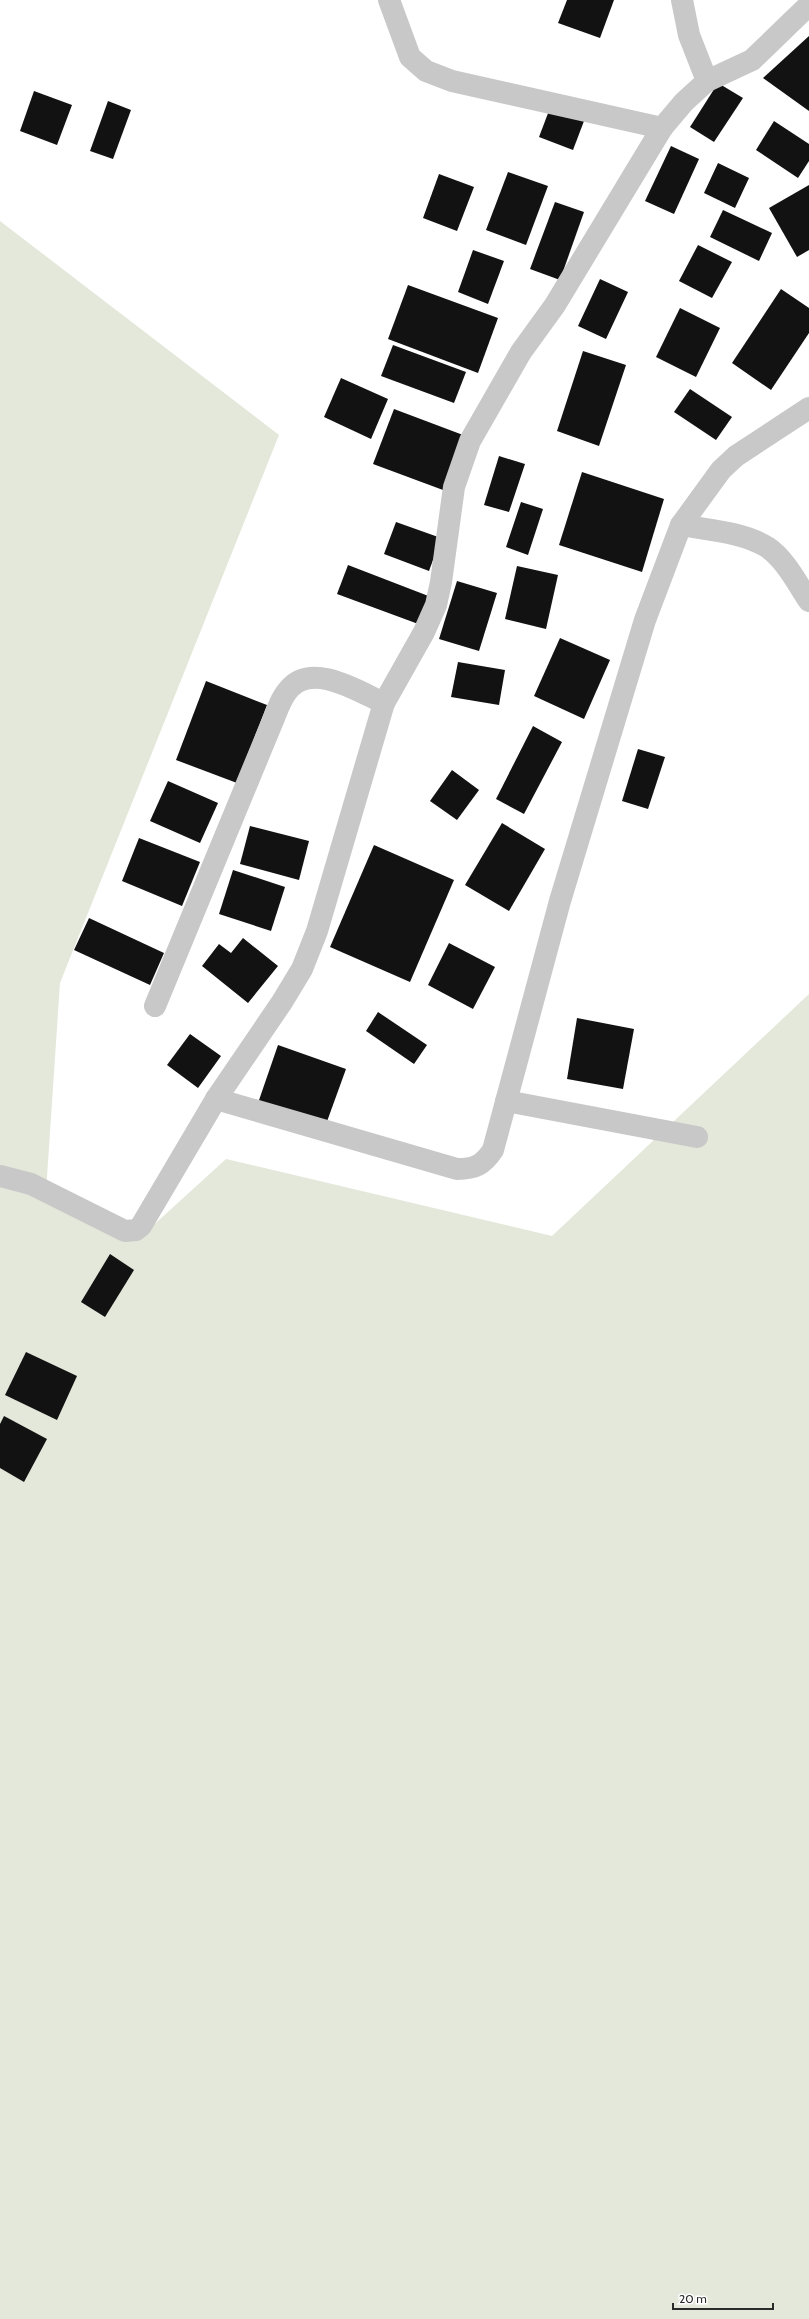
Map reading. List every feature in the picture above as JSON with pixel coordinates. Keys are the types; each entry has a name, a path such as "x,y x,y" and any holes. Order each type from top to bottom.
{"street":[{"path":"389,0 410,57 426,71 452,81 662,128"},
{"path":"682,0 689,35 707,81"},
{"path":"0,1176 31,1184 125,1231 136,1230 141,1226 216,1099 282,1002 302,969 317,931 384,702 424,632 436,605 441,582 454,488 470,441 521,352 555,305 662,128 684,102 707,81 752,60 809,5"},
{"path":"216,1099 457,1169 478,1166 487,1159 493,1150 560,901 642,628 681,525 721,470 736,456 809,408"},
{"path":"681,525 750,539 768,548 779,559 809,600"},
{"path":"155,1006 274,718 290,687 306,678 323,676 384,702"},
{"path":"506,1101 697,1137"}],"shaded area":[{"path":"0,221 279,435 60,983 46,1192 147,1231 226,1159 552,1236 809,994 809,2319 0,2319"}],"building":[{"path":"567,0 614,0 600,38 558,23"},
{"path":"809,36 809,111 763,78"},
{"path":"718,83 743,98 714,142 690,127"},
{"path":"34,91 72,105 57,145 20,131"},
{"path":"108,101 131,110 113,159 90,151"},
{"path":"550,108 584,121 573,150 539,137"},
{"path":"774,121 809,144 809,161 798,178 756,150"},
{"path":"671,146 699,159 674,214 645,201"},
{"path":"718,163 749,178 735,208 704,193"},
{"path":"508,172 548,186 526,245 486,230"},
{"path":"439,174 474,187 457,231 423,218"},
{"path":"809,185 809,250 797,257 769,208"},
{"path":"555,202 584,212 560,280 530,269"},
{"path":"723,210 772,233 759,261 710,237"},
{"path":"698,245 732,262 712,298 679,281"},
{"path":"473,250 504,261 488,304 458,292"},
{"path":"600,279 628,292 606,339 578,326"},
{"path":"408,285 498,318 478,373 388,339"},
{"path":"781,289 809,308 809,333 771,390 732,363"},
{"path":"680,308 720,328 696,377 656,357"},
{"path":"393,345 466,372 454,403 381,376"},
{"path":"583,351 626,365 599,446 557,431"},
{"path":"341,378 388,399 371,439 324,417"},
{"path":"690,389 732,417 716,440 674,412"},
{"path":"394,409 463,435 443,490 373,464"},
{"path":"499,456 525,464 509,512 484,505"},
{"path":"582,472 664,499 642,572 559,545"},
{"path":"521,502 543,509 528,555 506,547"},
{"path":"396,522 441,538 429,571 384,554"},
{"path":"348,565 431,597 421,625 337,594"},
{"path":"517,566 558,575 546,629 505,619"},
{"path":"457,581 497,593 479,651 439,639"},
{"path":"560,638 610,660 584,719 534,696"},
{"path":"458,662 505,670 499,705 451,697"},
{"path":"206,681 267,705 237,783 176,760"},
{"path":"533,726 562,742 524,814 496,799"},
{"path":"638,749 665,757 648,809 622,801"},
{"path":"452,770 479,790 457,820 430,801"},
{"path":"168,781 218,803 200,843 150,821"},
{"path":"502,823 545,849 509,911 465,885"},
{"path":"250,826 309,841 299,880 240,864"},
{"path":"139,838 200,862 182,906 122,881"},
{"path":"374,845 454,880 410,982 330,947"},
{"path":"233,870 285,887 271,931 219,914"},
{"path":"89,918 164,953 150,985 74,950"},
{"path":"243,938 278,966 248,1003 202,966 219,944 231,953"},
{"path":"449,943 495,967 473,1009 428,985"},
{"path":"378,1012 427,1045 414,1064 366,1031"},
{"path":"577,1018 634,1029 623,1089 567,1079"},
{"path":"190,1034 221,1056 198,1088 167,1065"},
{"path":"278,1045 346,1069 325,1127 258,1103"},
{"path":"110,1254 134,1270 105,1317 81,1302"},
{"path":"26,1352 77,1376 57,1420 5,1395"},
{"path":"4,1416 47,1439 24,1482 0,1468 0,1424"}]}
